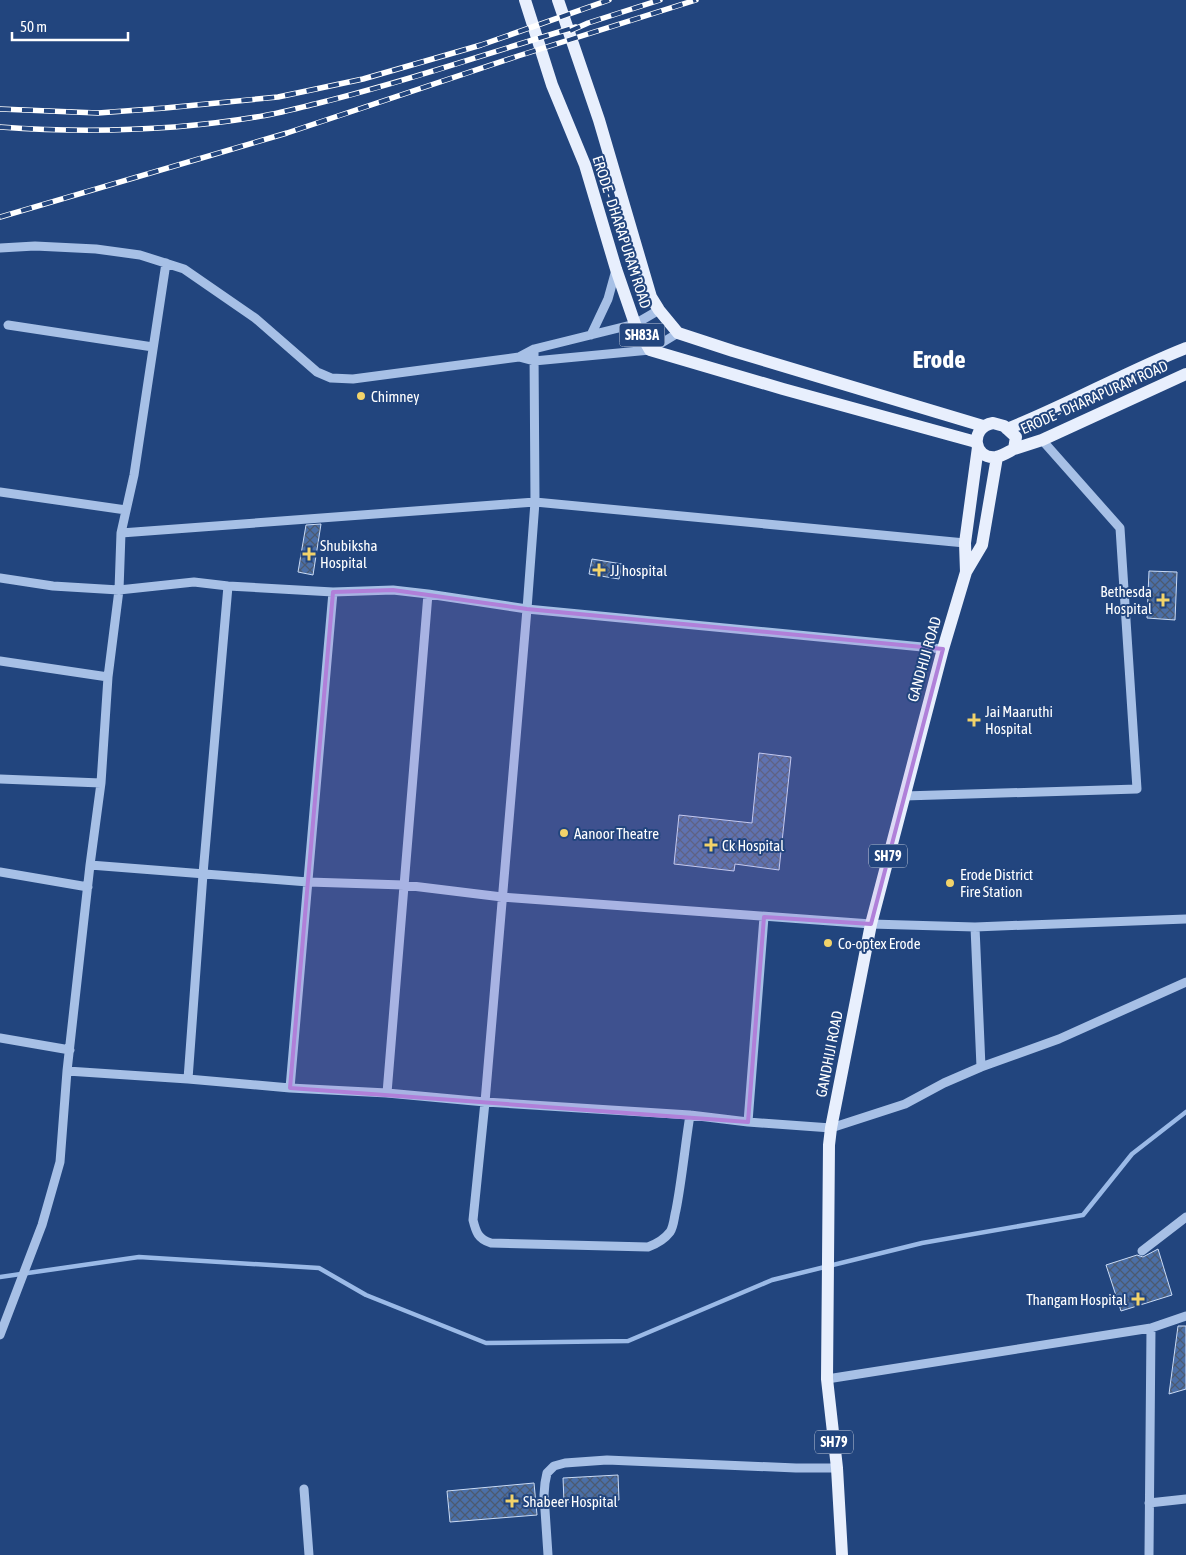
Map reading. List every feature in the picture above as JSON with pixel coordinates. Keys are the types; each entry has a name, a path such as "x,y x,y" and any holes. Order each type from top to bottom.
{"main road":[{"name":"ERODE - DHARAPURAM ROAD","path":"525,0 552,85 585,165 616,269 635,324 650,350"},
{"name":"ERODE - DHARAPURAM ROAD","path":"558,0 599,120 651,297 659,310 678,332 733,351 983,426 993,423 999,424 1016,437 1014,449"},
{"path":"1007,429 1042,416 1160,358 1186,348"},
{"name":"SH83A","path":"650,350 977,445 986,456 997,457"},
{"name":"ERODE - DHARAPURAM ROAD","path":"997,457 1042,440 1186,374"},
{"path":"977,445 979,431 983,426"},
{"name":"GANDHIJI ROAD","path":"966,572 965,542 977,445"},
{"name":"GANDHIJI ROAD","path":"842,1555 837,1468 827,1379 829,1145 831,1128 871,924 943,649 966,572 982,545 997,457"}],"street":[{"path":"0,248 35,246 96,249 140,255 184,268 256,318 316,372 331,378 353,379 518,358 534,362 650,350 678,332"},
{"path":"2,1331 42,1225 60,1162 67,1071 101,783 108,678 119,590 121,533 134,475 166,263"},
{"path":"591,335 608,299 616,269"},
{"path":"518,358 534,349 635,324 659,310"},
{"path":"8,325 153,347"},
{"path":"534,349 535,502 485,1102 473,1220 475,1231 480,1239 491,1243 648,1247 664,1239 673,1223 690,1114"},
{"path":"904,796 1137,788 1120,528 1042,440"},
{"path":"0,492 126,510"},
{"path":"121,533 535,502 965,542"},
{"path":"0,578 53,586 119,590 194,582 228,586 333,592 393,590 527,609 943,649"},
{"path":"188,1079 203,874 228,586"},
{"path":"290,1088 333,592"},
{"path":"387,1093 428,594"},
{"path":"0,661 108,678"},
{"path":"0,779 101,783"},
{"path":"90,866 308,882 404,886 502,897 871,924 975,927 1186,919"},
{"path":"0,872 88,887"},
{"path":"748,1122 764,917"},
{"path":"975,927 981,1067"},
{"path":"67,1071 290,1088 387,1093 485,1102 690,1114 748,1122 831,1128 905,1104 944,1083 981,1067 1059,1039 1186,982"},
{"path":"0,1038 70,1050"},
{"path":"1142,1251 1186,1217"},
{"path":"827,1379 1152,1328 1186,1316"},
{"path":"1148,1555 1152,1328"},
{"path":"548,1555 544,1495 548,1472 554,1466 565,1463 607,1460 837,1468"},
{"path":"304,1489 309,1555"},
{"path":"1149,1503 1186,1499"}],"highlighted area":[{"path":"393,590 527,609 943,649 871,924 764,917 748,1122 290,1088 333,592"}],"building":[{"path":"321,524 313,575 298,572 306,525"},
{"path":"592,559 622,564 619,579 589,574"},
{"path":"1149,571 1177,572 1175,620 1147,618"},
{"path":"759,753 791,757 779,870 735,864 734,871 674,864 679,815 752,823"},
{"path":"1158,1249 1172,1295 1121,1311 1106,1265 1137,1255 1143,1257"},
{"path":"1178,1326 1186,1326 1186,1389 1169,1394"},
{"path":"618,1475 619,1500 564,1502 563,1478"},
{"path":"534,1483 537,1515 450,1522 447,1491"}],"waterway":[{"path":"0,1277 139,1257 319,1268 366,1295 486,1343 628,1341 772,1280 922,1243 1083,1215 1132,1154 1186,1112"}],"railway":[{"path":"0,109 98,113 278,97 363,79 481,45 609,0"},
{"path":"570,31 588,23 660,0"},
{"path":"0,217 287,133 518,56 696,0"},
{"path":"0,127 128,130 224,122 264,116 384,86 576,27"}],"place":[{"name":"Chimney","path":"361,396"},
{"name":"Shubiksha Hospital","path":"309,554"},
{"name":"JJ hospital","path":"599,570"},
{"name":"Bethesda Hospital","path":"1163,600"},
{"name":"Jai Maaruthi Hospital","path":"974,720"},
{"name":"Aanoor Theatre","path":"564,833"},
{"name":"Ck Hospital","path":"711,845"},
{"name":"Erode District Fire Station","path":"950,883"},
{"name":"Co-optex Erode","path":"828,943"},
{"name":"Thangam Hospital","path":"1138,1299"},
{"name":"Shabeer Hospital","path":"512,1501"}],"district":[{"name":"Erode","path":"939,359"}]}
